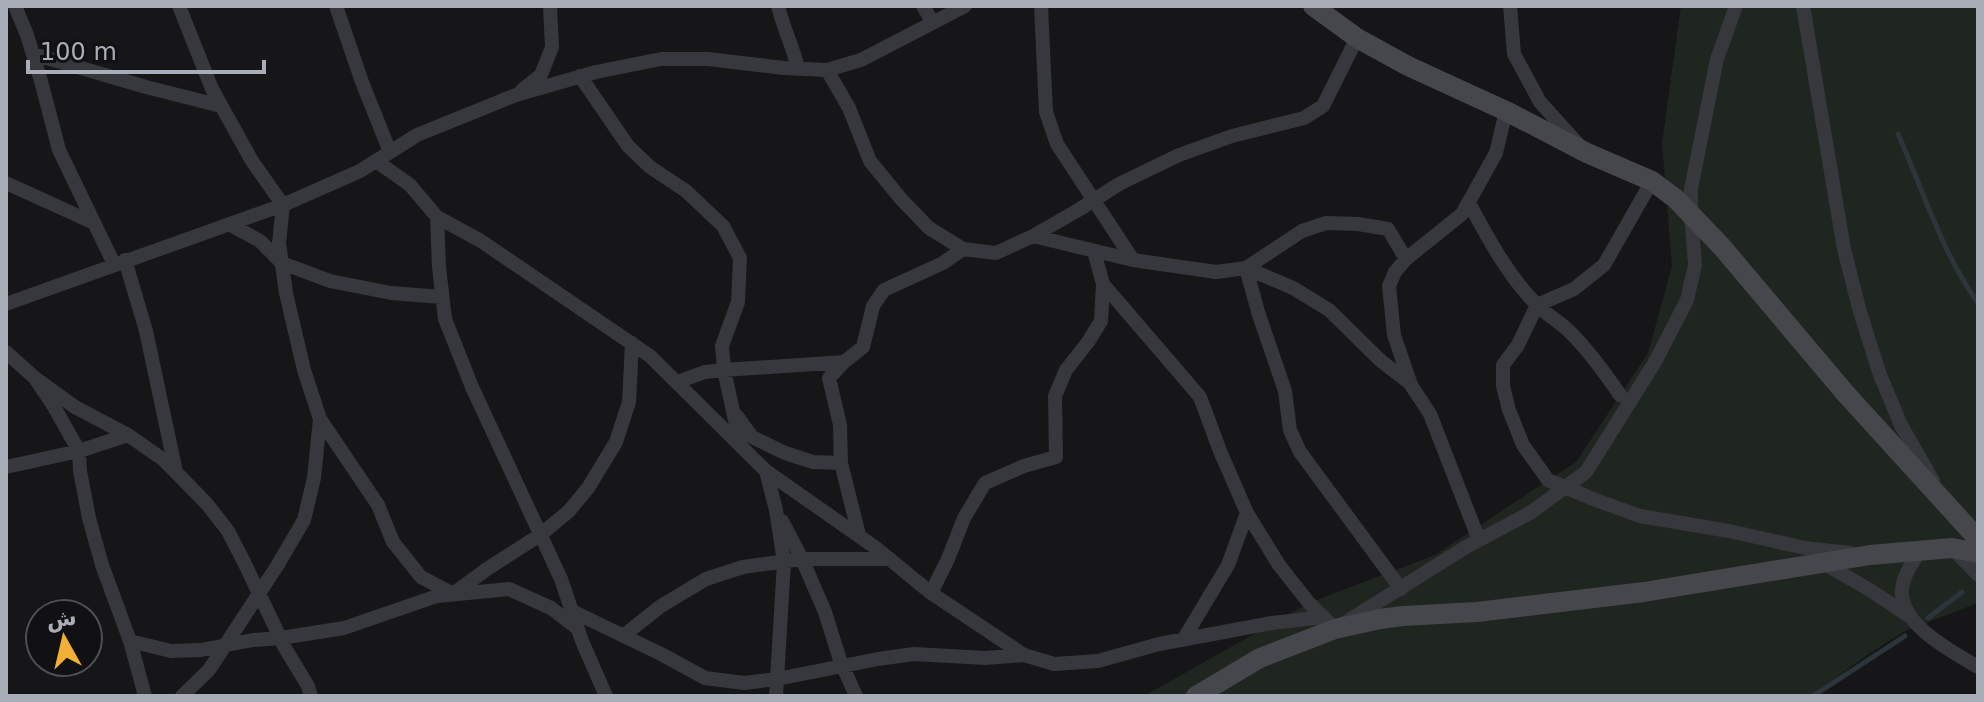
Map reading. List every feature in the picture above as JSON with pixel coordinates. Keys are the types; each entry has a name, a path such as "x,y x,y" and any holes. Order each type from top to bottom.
{"street":[{"path":"15,6 33,54 59,150 94,223 120,262 146,331 176,472"},
{"path":"179,6 212,89 252,161 283,205 279,243 286,293 304,370 320,419 378,505 393,542 421,577 453,594"},
{"path":"336,6 390,152"},
{"path":"516,95 541,75 552,47 550,6"},
{"path":"552,23 565,6"},
{"path":"769,6 782,21"},
{"path":"778,6 798,68"},
{"path":"923,6 933,23"},
{"path":"6,304 283,205 360,171 417,135 516,95 580,76 661,59 708,59 827,70 861,60 965,6"},
{"path":"1041,6 1046,112 1057,144 1133,260"},
{"path":"1313,6 1357,38 1408,66 1652,181 1676,199 1722,247 1846,394 1978,539"},
{"path":"1510,6 1514,54 1540,102 1587,153"},
{"path":"1196,696 1260,658 1401,589 1479,540 1530,513 1586,472 1655,362 1687,300 1695,265 1691,189 1717,59 1736,6"},
{"path":"1803,6 1844,249 1860,312 1880,375 1901,425 1947,506"},
{"path":"827,70 849,108 870,161 901,199 929,228 963,249 996,253 1033,236 1119,184 1179,155 1232,136 1304,118 1323,106 1357,38"},
{"path":"33,54 221,106"},
{"path":"580,76 628,146 650,167 686,191 723,226 740,258 738,302 722,346 724,370 741,445"},
{"path":"1479,540 1430,414 1411,385 1394,335 1389,286 1406,259 1462,214 1496,153 1506,111"},
{"path":"376,161 410,185 437,217 481,241 650,356 766,471 859,535 931,593 1024,655 1054,664 1098,661 1272,623 1330,623 1477,612 1644,592 1870,555 1952,548 1978,553"},
{"path":"1652,181 1604,265 1574,289 1537,305 1518,345 1503,365 1503,386 1523,445 1548,480 1640,516 1805,548 1870,555"},
{"path":"6,183 94,223"},
{"path":"1469,203 1493,248 1537,305 1569,331 1620,395"},
{"path":"437,217 445,319 472,387 561,579 602,695"},
{"path":"1033,236 1133,260 1216,272 1246,268 1302,231 1326,223 1358,224 1388,229 1406,259"},
{"path":"229,224 260,241 282,263 330,281 391,293 442,297"},
{"path":"859,535 841,463 840,425 829,378 863,347 873,306 884,290 943,263 963,249"},
{"path":"931,593 964,518 985,483 1024,466 1056,457 1055,396 1066,370 1101,321 1103,284 1094,251"},
{"path":"1246,268 1293,288 1329,310 1381,361 1411,385"},
{"path":"1246,268 1285,391 1290,430 1300,452 1401,589"},
{"path":"1103,284 1200,397 1247,513 1279,565 1309,603 1330,623"},
{"path":"453,594 540,535 569,511 588,488 616,442 629,402 632,343"},
{"path":"6,352 75,407 128,435 164,460 207,504 228,531 311,696"},
{"path":"677,382 705,372 844,362"},
{"path":"35,378 79,451 89,518 145,696"},
{"path":"732,409 752,437 813,462 841,463"},
{"path":"182,696 209,670 304,520 314,478 320,419"},
{"path":"6,467 79,451 128,435"},
{"path":"766,471 784,562 776,696"},
{"path":"776,510 825,612 856,696"},
{"path":"1183,640 1228,565 1247,513"},
{"path":"1952,548 1978,575"},
{"path":"1910,616 1903,602 1902,586 1910,565 1921,550"},
{"path":"623,636 661,606 706,579 743,567 802,559 890,559"},
{"path":"1823,563 1910,616 1929,636 1978,667"},
{"path":"130,641 171,651 224,647 344,628 437,596 509,589 551,608 578,628"},
{"path":"572,611 705,678 744,683 914,654 985,658 1024,655"}],"shaded area":[{"path":"1681,6 1978,6 1978,603 1905,631 1811,696 1144,696 1309,603 1435,555 1576,462 1648,353 1672,266 1662,143"}],"waterway":[{"path":"1898,134 1943,242 1978,303"},
{"path":"1928,618 1962,592"},
{"path":"1813,696 1905,636"}]}
